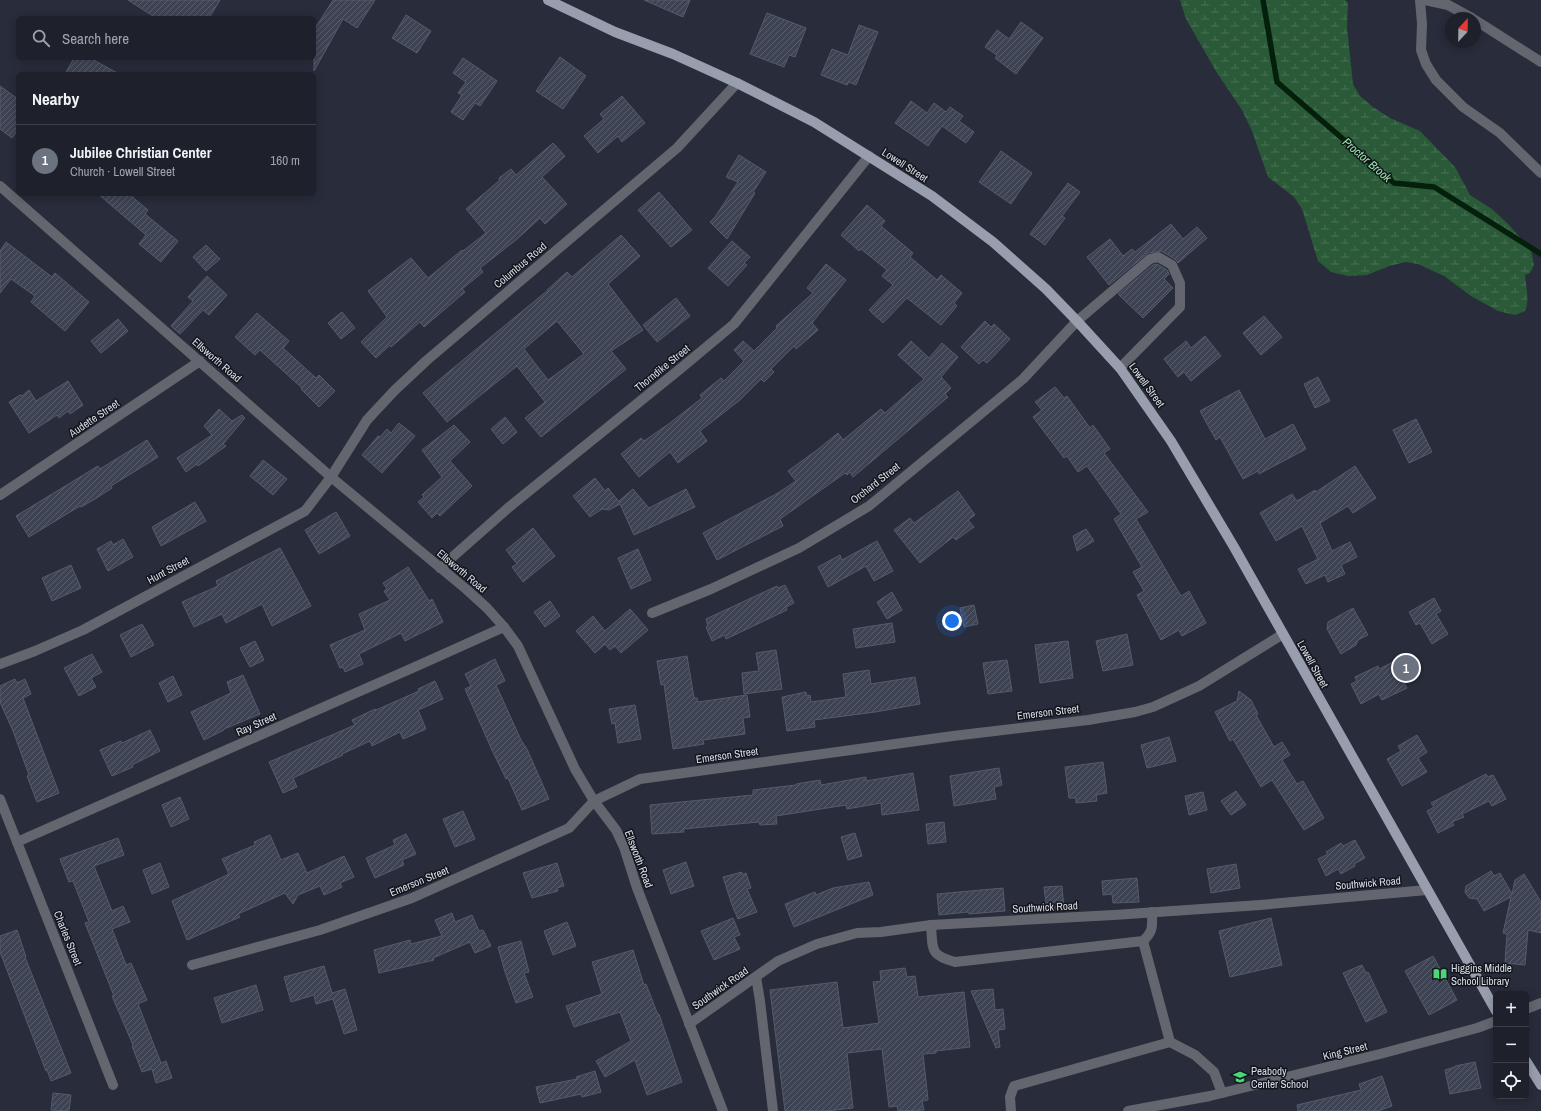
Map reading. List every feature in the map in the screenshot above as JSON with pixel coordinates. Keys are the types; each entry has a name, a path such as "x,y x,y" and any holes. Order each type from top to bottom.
{"main road":[{"name":"Lowell Street","path":"548,0 615,32 673,54 737,83 814,122 932,196 992,242 1046,288 1120,368 1171,441 1234,547 1493,1006"},
{"path":"1527,1063 1541,1085"}],"street":[{"path":"1420,0 1422,24 1421,50 1426,64 1436,80 1464,107 1500,133 1541,173"},
{"path":"1425,0 1448,5 1461,12"},
{"path":"1481,24 1541,62"},
{"name":"Columbus Road","path":"331,477 367,420 404,381 677,148 737,83"},
{"name":"Thorndike Street","path":"440,568 508,508 680,370 734,324 869,156"},
{"name":"Ellsworth Road","path":"0,186 331,477 487,608 504,626 518,646 574,769 594,801 616,830 624,847 637,888 723,1111"},
{"name":"Orchard Street","path":"652,613 730,580 799,548 869,506 1023,379 1077,321 1150,259 1158,257 1172,265 1180,283 1180,307 1120,368"},
{"name":"Audette Street","path":"0,495 200,361"},
{"name":"Hunt Street","path":"0,664 83,630 305,511 331,477"},
{"name":"Ray Street","path":"17,842 417,666 504,626"},
{"name":"Emerson Street","path":"192,965 320,930 412,898 569,828 594,801 640,779 953,736 1088,720 1153,707 1199,686 1283,634"},
{"name":"Charles Street","path":"0,799 113,1085"},
{"name":"Southwick Road","path":"689,1024 778,962 816,944 857,933 881,932 931,925 1260,905 1427,890"},
{"path":"931,925 934,951 941,958 955,962 1143,940 1149,935 1152,929 1152,912"},
{"path":"1143,940 1170,1042"},
{"path":"756,977 773,1111"},
{"path":"1529,1008 1541,1003"},
{"name":"King Street","path":"1128,1111 1222,1093 1380,1054 1477,1028 1493,1022"},
{"path":"1011,1111 1010,1097 1014,1086 1170,1042 1195,1055 1214,1072 1222,1093"}],"green space":[{"path":"1180,0 1345,0 1348,3 1347,27 1353,84 1360,96 1390,118 1420,131 1455,167 1470,195 1492,209 1509,225 1531,250 1534,265 1530,273 1525,275 1527,298 1525,311 1515,315 1498,311 1471,296 1444,276 1418,264 1406,262 1389,266 1367,275 1348,276 1331,272 1318,261 1302,209 1294,197 1268,177 1252,131 1242,110 1217,73 1186,19"}],"building":[{"path":"128,0 220,0 210,16 153,16"},
{"path":"333,0 375,0 357,28 343,19 314,71 314,60 316,60 316,27"},
{"path":"644,0 690,0 683,17"},
{"path":"767,13 806,28 795,57 789,55 784,67 750,54"},
{"path":"406,15 431,31 417,53 392,38"},
{"path":"1021,22 1043,38 1016,74 995,58 997,55 985,47 997,30 1009,39"},
{"path":"859,25 878,32 856,85 849,82 847,85 821,75 832,49 848,55"},
{"path":"560,57 586,76 563,109 536,91"},
{"path":"463,58 497,81 480,106 475,103 463,120 451,112 462,95 458,93 466,82 453,73"},
{"path":"73,60 94,60 115,72 66,72"},
{"path":"0,86 16,98 16,133 12,138 0,129"},
{"path":"622,96 645,123 622,142 618,136 598,153 584,136 604,119 600,114"},
{"path":"911,101 927,113 934,103 946,112 950,107 963,116 959,121 974,132 966,143 942,126 928,146 895,123"},
{"path":"553,143 565,156 542,177 567,204 545,224 540,218 516,240 480,268 483,272 462,289 465,292 424,327 420,322 376,358 361,342 387,317 368,291 411,258 428,278 462,250 463,251 486,233 466,209 500,180 499,178 511,169 516,175"},
{"path":"1001,151 1032,173 1011,204 979,182"},
{"path":"739,155 766,172 727,239 710,222 715,217 738,182 726,177"},
{"path":"1068,183 1080,192 1062,216 1065,218 1045,245 1030,234"},
{"path":"659,192 692,230 671,247 638,210"},
{"path":"100,196 131,196 148,210 145,214 178,241 161,262 139,244 146,235"},
{"path":"867,205 885,221 881,226 913,253 910,257 937,280 941,275 962,293 954,303 957,306 941,325 907,298 883,323 869,310 893,285 882,276 887,270 861,249 859,251 841,235"},
{"path":"1171,224 1183,239 1197,227 1207,238 1178,263 1175,259 1161,251 1148,253 1109,285 1087,257 1110,239 1123,256 1132,249 1135,252"},
{"path":"621,235 640,256 608,284 643,330 611,351 626,369 541,437 525,418 545,402 517,366 447,422 423,393 548,290 567,272 572,277","holes":["557,321 584,354 548,380 524,349"]},
{"path":"732,241 750,257 744,263 747,265 728,286 708,268"},
{"path":"6,242 52,277 55,273 89,302 65,331 31,302 35,296 11,279 0,293 0,251"},
{"path":"206,245 220,259 206,271 193,257"},
{"path":"826,264 846,280 812,323 818,330 796,349 794,346 771,369 774,372 764,382 761,379 740,400 700,431 707,441 678,463 670,452 639,477 621,454 641,438 644,441 670,423 702,398 700,395 721,378 724,381 744,361 734,350 743,341 754,351 777,328 776,326 813,293 807,288"},
{"path":"1157,264 1167,270 1169,274 1164,279 1173,288 1143,318 1118,294 1153,265"},
{"path":"207,276 227,295 209,315 203,310 180,334 171,326 193,301 188,297"},
{"path":"676,298 690,316 657,342 643,325"},
{"path":"342,312 355,328 341,339 328,323"},
{"path":"257,313 289,341 283,348 316,378 319,375 335,391 319,407 301,389 302,388 260,350 255,355 235,337"},
{"path":"1264,316 1282,337 1261,355 1243,333"},
{"path":"118,319 128,331 101,353 91,341"},
{"path":"985,321 991,327 994,324 1010,339 987,363 983,360 979,364 961,347"},
{"path":"1205,336 1221,356 1191,381 1184,372 1178,377 1164,359 1186,341 1191,348"},
{"path":"911,341 929,358 942,343 958,357 941,377 951,388 945,394 948,397 853,477 850,472 847,475 845,473 780,519 783,526 717,560 703,533 778,493 796,481 788,471 838,433 843,440 881,409 885,413 924,379 898,355"},
{"path":"1318,377 1330,401 1315,408 1304,384"},
{"path":"68,381 83,405 70,414 68,411 59,418 57,415 29,433 9,402 20,395 22,396 29,390 36,401"},
{"path":"1055,387 1064,398 1067,396 1090,428 1093,425 1110,449 1104,453 1148,512 1136,519 1181,596 1189,591 1206,623 1182,636 1179,630 1161,640 1137,595 1144,591 1133,572 1142,567 1114,519 1121,514 1087,466 1078,472 1067,456 1064,458 1033,417 1042,410 1035,402"},
{"path":"1239,390 1265,439 1293,424 1306,449 1259,474 1258,471 1243,479 1220,437 1216,440 1200,411"},
{"path":"219,409 232,421 242,415 245,418 223,444 226,446 198,466 197,464 186,472 177,458 212,435 204,426"},
{"path":"505,417 517,432 503,444 491,429"},
{"path":"1416,419 1432,452 1409,463 1393,430"},
{"path":"399,423 415,436 382,473 362,455 378,436 380,437 387,429 391,433"},
{"path":"454,425 470,442 450,461 472,486 440,516 437,513 432,518 418,502 424,497 422,495 442,477 422,450"},
{"path":"147,440 158,457 111,486 112,488 95,499 81,507 80,506 29,537 16,516 98,466 100,469"},
{"path":"263,460 287,479 273,495 250,476"},
{"path":"1355,466 1376,498 1353,513 1348,506 1320,523 1332,551 1350,542 1357,557 1341,565 1345,574 1328,582 1325,575 1306,584 1298,569 1318,559 1302,526 1276,541 1260,513 1292,494 1297,501 1315,490 1316,492"},
{"path":"595,478 605,491 608,488 620,503 619,501 633,489 649,508 686,489 695,507 634,535 620,504 609,510 602,509 590,517 573,496"},
{"path":"958,491 975,515 968,520 974,527 956,540 953,537 920,563 894,530 910,518 914,523"},
{"path":"195,502 206,521 161,546 152,527"},
{"path":"336,512 350,536 319,554 305,530"},
{"path":"533,528 555,556 523,582 512,567 517,564 506,550"},
{"path":"1086,529 1094,541 1077,551 1073,536"},
{"path":"123,539 133,557 108,571 97,549 111,541 113,545"},
{"path":"877,541 893,571 874,581 866,566 828,587 818,567 840,555 842,560"},
{"path":"280,548 311,606 272,626 262,604 226,623 222,614 194,627 182,602 218,586 216,581"},
{"path":"638,549 651,580 631,589 618,558"},
{"path":"71,565 81,588 52,601 42,578"},
{"path":"408,567 429,601 432,599 443,622 405,641 401,633 359,654 363,664 345,672 343,667 340,668 330,645 365,630 359,614 390,600 384,591 387,589 383,583"},
{"path":"785,585 794,603 786,607 787,610 726,639 725,635 712,641 706,627 708,626 706,619 777,586 778,588"},
{"path":"892,592 902,610 887,619 877,602"},
{"path":"1434,598 1441,611 1436,614 1448,634 1432,644 1420,623 1416,625 1409,612"},
{"path":"550,601 560,616 545,627 534,612"},
{"path":"974,605 978,624 964,627 960,608"},
{"path":"1353,608 1368,635 1358,640 1356,645 1341,654 1327,629 1328,622"},
{"path":"630,609 648,630 621,653 615,646 610,650 605,644 595,653 576,631 593,616 605,631"},
{"path":"892,623 895,642 856,648 853,629"},
{"path":"142,624 154,645 131,657 120,635"},
{"path":"1127,634 1133,665 1103,671 1096,641"},
{"path":"255,641 264,660 250,667 240,648"},
{"path":"1068,641 1073,678 1040,683 1035,645"},
{"path":"776,650 782,689 744,694 742,673 759,671 756,653"},
{"path":"92,654 102,672 91,678 96,687 79,696 64,668"},
{"path":"687,656 694,698 697,698 698,702 747,695 750,717 743,718 745,734 703,740 704,744 673,749 664,684 661,685 657,661"},
{"path":"1401,658 1408,673 1401,677 1407,688 1382,700 1379,694 1361,704 1351,684 1357,681 1355,677 1378,666 1379,669"},
{"path":"495,659 505,681 496,685 549,799 522,810 508,778 506,779 492,750 465,689 471,686 465,674"},
{"path":"1007,660 1012,691 988,694 983,663"},
{"path":"869,670 871,684 915,677 920,704 814,720 815,727 787,731 782,697 806,692 807,696 810,695 811,702 846,697 843,674"},
{"path":"243,675 260,714 224,729 204,740 191,712 231,693 227,682"},
{"path":"173,676 182,695 168,702 159,683"},
{"path":"15,679 17,683 25,679 31,694 23,698 59,793 37,802 13,731 0,702 0,686"},
{"path":"435,681 443,699 418,710 426,729 403,739 400,732 372,746 370,741 293,778 297,787 283,793 269,762 355,725 352,720 419,691 418,689"},
{"path":"1239,691 1251,700 1258,714 1256,715 1274,747 1282,742 1290,755 1282,760 1297,784 1303,781 1324,818 1304,830 1272,780 1261,787 1233,739 1230,741 1215,712 1237,701"},
{"path":"635,705 641,739 618,743 615,723 612,724 609,709"},
{"path":"150,730 160,751 132,765 133,767 112,776 100,750 121,741 122,743"},
{"path":"1417,735 1427,752 1418,758 1427,772 1402,786 1387,759 1401,751 1398,746"},
{"path":"1169,737 1176,761 1147,768 1141,745"},
{"path":"1103,762 1107,793 1096,795 1097,801 1076,803 1076,798 1069,798 1065,767"},
{"path":"999,768 1002,785 994,787 996,799 954,806 950,776"},
{"path":"913,773 919,810 882,815 881,803 847,809 846,805 776,816 777,824 760,825 759,822 683,829 684,832 652,834 650,805 753,795 753,790 796,785 820,780 821,785 866,777 866,781"},
{"path":"1486,774 1488,777 1493,775 1506,799 1492,806 1489,801 1462,814 1464,817 1452,822 1454,825 1438,833 1427,811 1434,807 1431,803"},
{"path":"1236,791 1246,805 1231,815 1221,801"},
{"path":"1203,792 1207,810 1189,815 1185,796"},
{"path":"180,797 189,819 171,827 162,805"},
{"path":"463,811 475,839 455,847 443,819"},
{"path":"944,822 946,842 928,844 926,824"},
{"path":"855,833 862,856 848,860 841,837"},
{"path":"406,834 416,854 402,860 404,865 375,878 366,858 395,845 393,840"},
{"path":"270,835 281,860 298,853 307,873 344,856 354,877 340,883 342,887 324,895 320,886 298,895 293,904 285,893 238,914 240,917 187,940 172,901 229,874 222,859 255,845 254,842"},
{"path":"118,838 124,855 94,866 112,911 123,906 130,922 112,929 126,965 131,963 147,1000 138,1004 161,1063 166,1061 172,1078 156,1083 152,1069 142,1072 132,1046 133,1045 112,996 114,996 85,923 89,922 73,881 69,882 60,859"},
{"path":"1355,840 1365,858 1341,874 1338,869 1326,876 1318,859 1328,854 1326,852 1341,843 1343,846"},
{"path":"686,862 694,886 671,894 663,870"},
{"path":"160,863 169,887 152,894 143,870"},
{"path":"557,863 564,886 557,888 558,891 532,898 523,873"},
{"path":"1236,864 1240,888 1211,893 1207,869"},
{"path":"1491,871 1494,876 1500,873 1512,894 1515,880 1524,874 1541,902 1541,933 1528,930 1525,965 1505,963 1507,934 1503,933 1511,897 1484,911 1477,899 1469,898 1465,892 1466,886"},
{"path":"742,872 742,875 746,873 751,888 747,889 757,912 738,919 723,877"},
{"path":"1137,878 1139,902 1113,903 1112,894 1103,895 1102,881"},
{"path":"869,882 873,895 794,927 785,904 815,892 816,895 833,888"},
{"path":"1062,886 1064,909 1047,911 1044,887"},
{"path":"1003,888 1005,911 969,914 968,912 939,915 937,894"},
{"path":"452,913 455,922 472,915 479,931 483,930 491,946 475,953 470,942 433,958 434,960 379,973 374,950 410,940 411,944 442,936 435,920"},
{"path":"733,918 740,935 734,937 740,949 714,960 701,931"},
{"path":"1271,918 1282,965 1230,977 1219,931"},
{"path":"567,922 576,946 553,955 544,931"},
{"path":"17,930 25,957 71,1073 51,1081 0,952 0,936"},
{"path":"521,941 529,972 524,973 533,997 516,1003 498,947"},
{"path":"633,950 644,985 646,984 658,1015 659,1014 682,1082 647,1095 635,1060 605,1077 596,1061 631,1041 620,1012 574,1027 566,1006 602,994 592,962"},
{"path":"1433,956 1457,1000 1429,1015 1405,971"},
{"path":"1362,965 1366,973 1368,972 1387,1012 1366,1022 1343,973"},
{"path":"324,966 332,993 345,989 357,1030 344,1034 333,999 316,1004 314,995 291,1002 284,977"},
{"path":"905,968 907,977 915,976 918,997 964,992 970,1047 923,1054 928,1100 922,1101 924,1110 898,1111 897,1106 889,1107 882,1049 847,1053 853,1108 826,1111 785,1111 770,990 837,982 843,1028 879,1023 873,982 881,981 880,971"},
{"path":"256,985 263,1010 222,1023 214,998"},
{"path":"993,989 995,1010 1003,1009 1005,1029 998,1030 1000,1047 996,1048 971,991"},
{"path":"1475,1062 1481,1088 1450,1094 1445,1070 1455,1066"},
{"path":"595,1071 601,1092 582,1097 581,1094 540,1103 536,1087 577,1079 576,1077"},
{"path":"1382,1076 1392,1106 1378,1111 1298,1111 1297,1105 1361,1090 1359,1084"},
{"path":"53,1093 71,1095 69,1111 51,1110"}],"waterway":[{"name":"Proctor Brook","path":"1263,0 1277,82 1394,183 1434,187 1541,254"}],"place":[{"name":"Jubilee Christian Center","path":"1406,668"},
{"name":"Higgins Middle School Library","path":"1440,974"},
{"name":"Peabody Center School","path":"1240,1077"}]}
